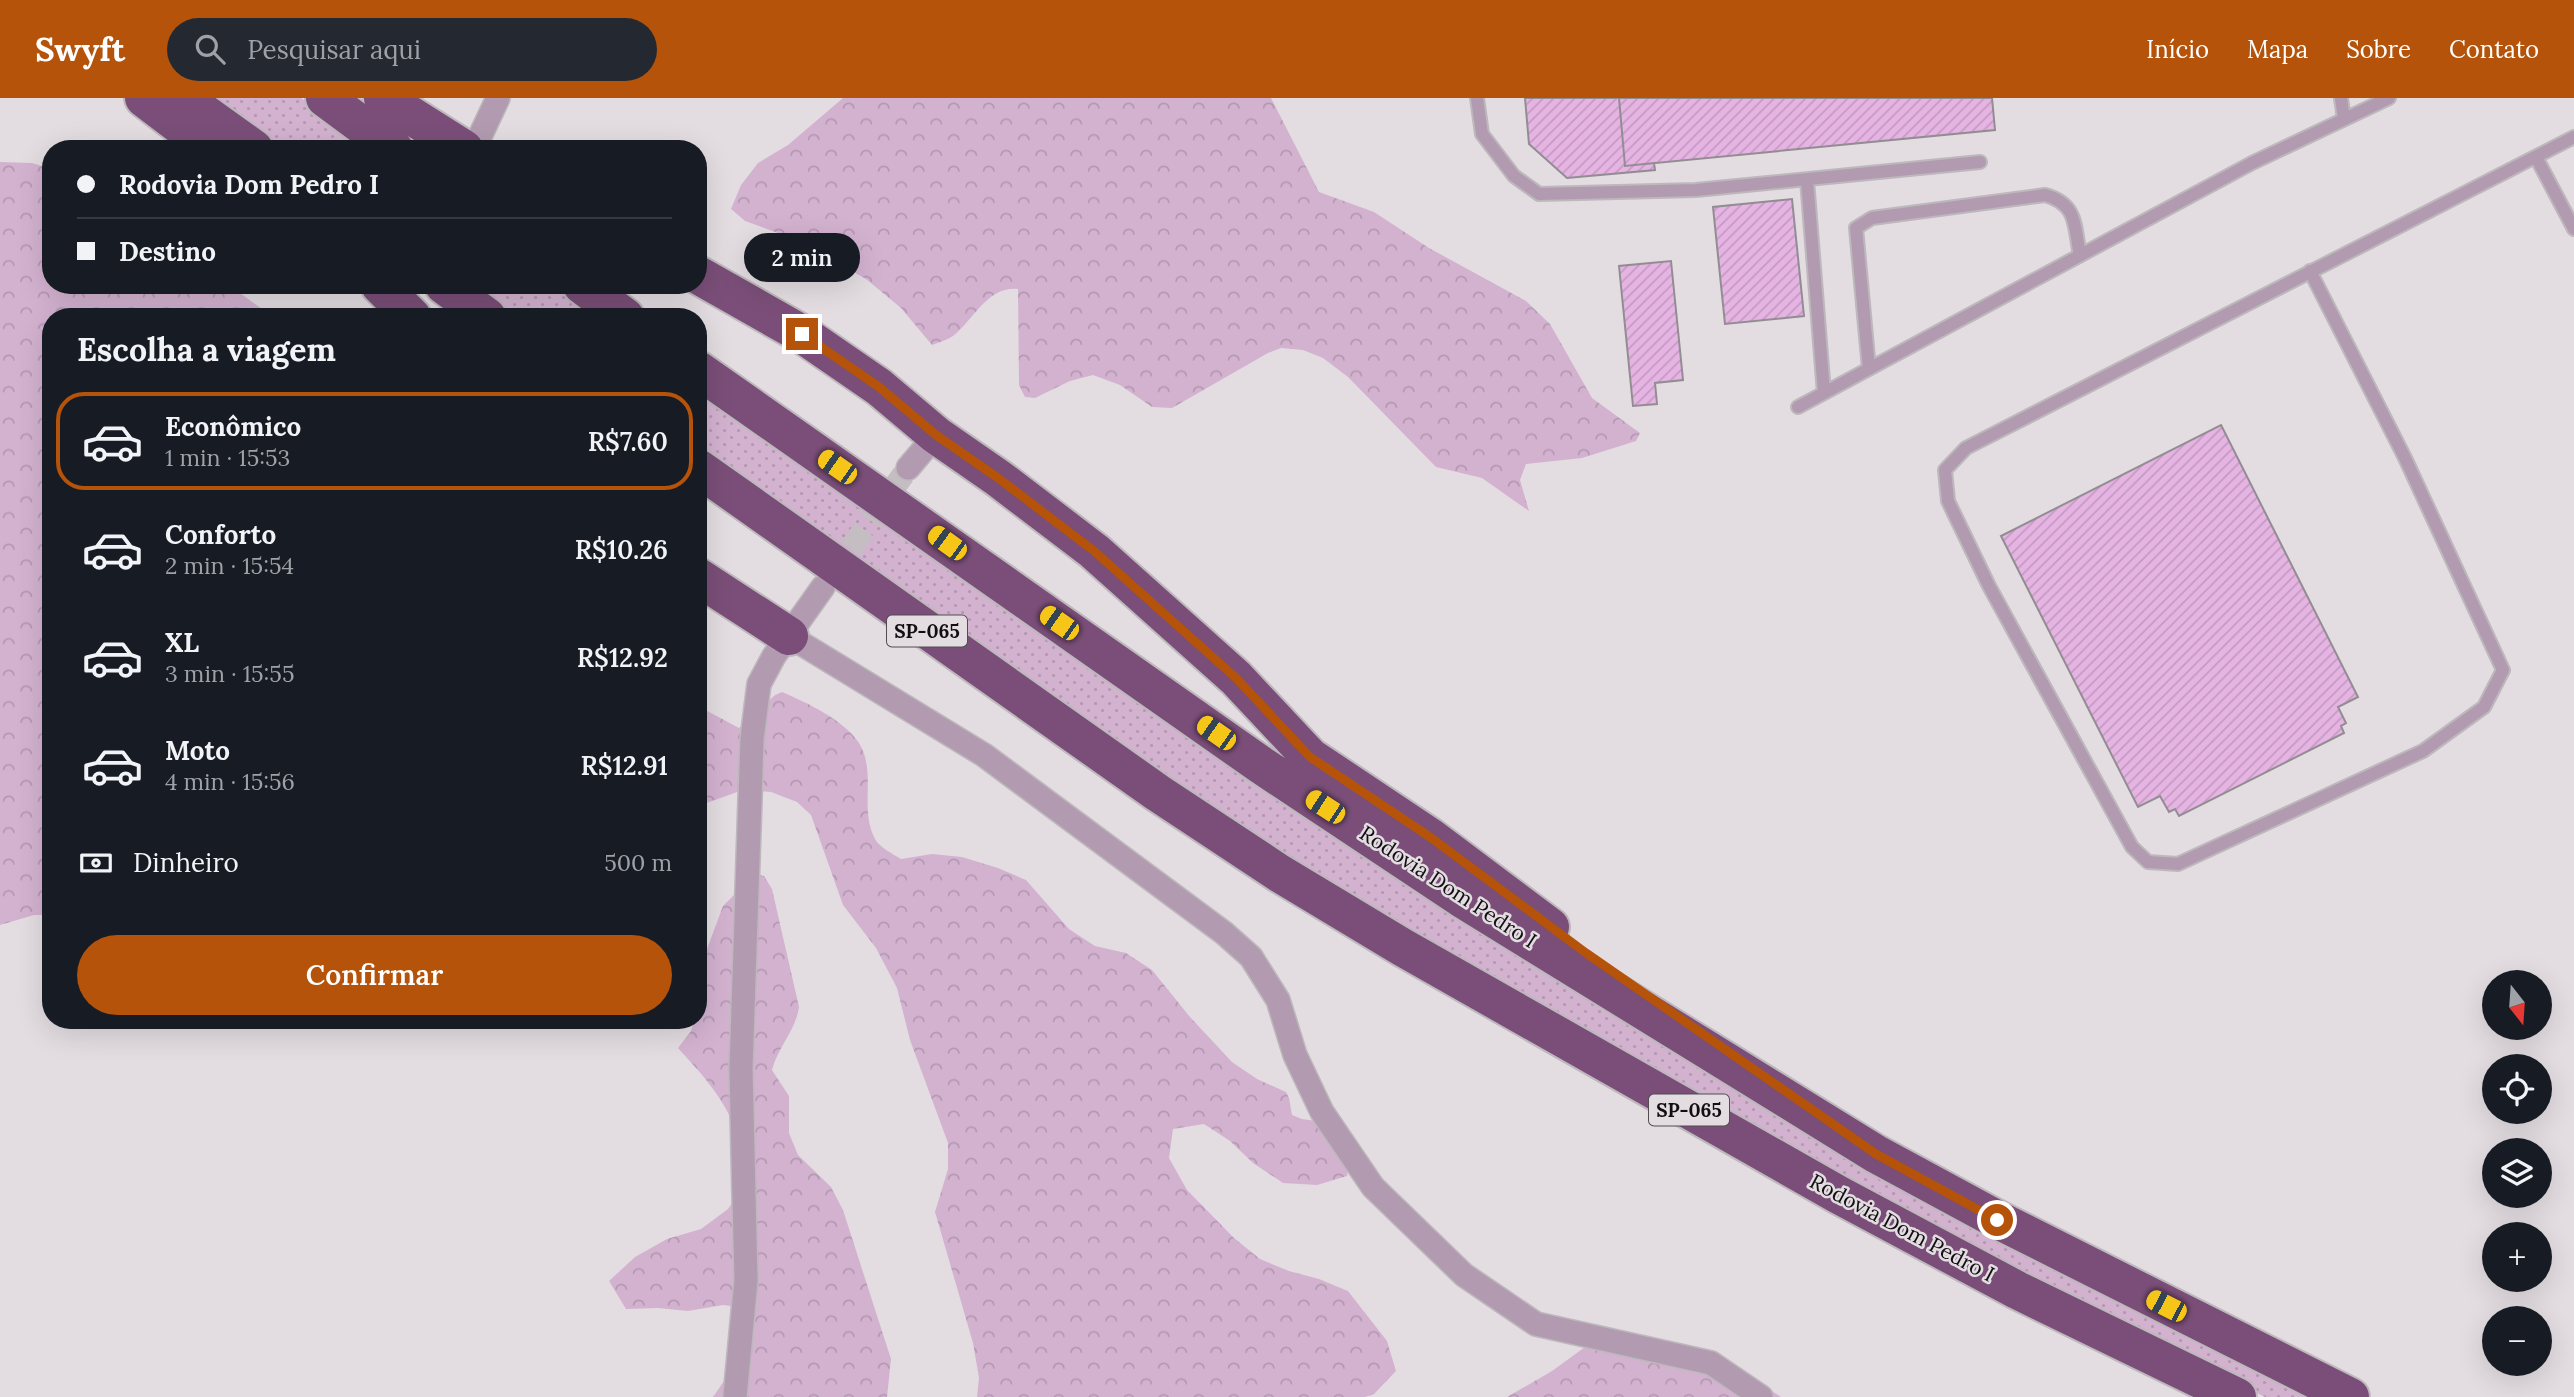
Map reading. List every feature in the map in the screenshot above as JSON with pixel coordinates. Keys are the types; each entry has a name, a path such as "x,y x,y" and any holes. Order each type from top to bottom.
{"highway":[{"path":"144,98 198,140"},
{"path":"183,98 241,140"},
{"path":"325,98 382,140"},
{"path":"383,98 450,140"},
{"path":"707,280 802,334 879,387 936,435 1094,551 1236,678 1310,757 1430,837 1586,953 1876,1154"},
{"path":"389,294 403,308"},
{"path":"456,294 475,308"},
{"path":"594,294 613,308"},
{"name":"Rodovia Dom Pedro I","path":"707,376 1250,757 1449,890 1876,1154 1997,1220 2350,1397"},
{"name":"Rodovia Dom Pedro I","path":"707,474 1158,793 1279,873 1402,947 1839,1195 2017,1290 2238,1397"},
{"path":"707,583 789,636"}],"street":[{"path":"478,140 498,98"},
{"path":"908,468 936,435"},
{"path":"735,1397 746,1280 741,1069 752,739 759,684 774,656 823,587"},
{"path":"789,636 984,755 1224,933 1251,957 1278,1000 1295,1055 1322,1112 1373,1187 1464,1275 1536,1324 1712,1363 1761,1397"}],"lane":[{"path":"1478,98 1482,134 1514,176 1539,194 1696,190 1980,162"},
{"path":"2341,98 2344,119"},
{"path":"1798,407 2252,163 2389,98"},
{"path":"2311,271 2405,458 2503,670 2484,707 2423,751 2178,864 2148,862 2132,847 1989,586 1948,501 1945,470 1966,448 2311,271 2536,157 2574,137"},
{"path":"2536,157 2574,229"},
{"path":"1807,180 1824,393"},
{"path":"1869,369 1856,228 1864,222 1872,218 2045,195 2058,199 2070,210 2080,255"}],"green space":[{"path":"202,98 301,98 359,140 260,140"},
{"path":"843,98 1271,98 1319,192 1374,212 1429,248 1526,301 1550,324 1592,398 1640,433 1636,441 1582,458 1526,464 1520,480 1529,511 1482,478 1436,467 1348,377 1323,358 1303,350 1281,348 1268,353 1172,408 1152,407 1120,385 1093,375 1070,381 1035,398 1025,397 1019,385 1018,289 1007,290 989,298 953,336 932,345 901,308 866,279 792,238 745,221 731,209 741,185 758,163 788,145"},
{"path":"0,162 32,163 42,166 42,294 241,294 261,308 42,308 42,915 0,925"},
{"path":"475,294 573,294 593,308 495,308"},
{"path":"707,389 1353,844 2327,1397 2265,1397 2016,1275 1269,851 707,460"},
{"path":"782,692 834,719 859,743 867,766 870,827 883,848 901,859 932,854 962,857 1026,880 1069,929 1095,946 1126,953 1152,970 1190,1017 1232,1062 1257,1079 1286,1092 1292,1115 1330,1123 1351,1146 1347,1176 1317,1185 1283,1183 1204,1124 1173,1129 1169,1158 1187,1190 1234,1238 1260,1259 1348,1291 1387,1341 1396,1371 1374,1394 1365,1397 977,1397 979,1378 973,1343 935,1212 948,1169 948,1143 910,1040 897,988 876,948 843,905 811,815 797,802 771,792 743,790 707,803 707,711 739,728 775,695"},
{"path":"755,874 764,876 772,889 799,1007 772,1070 789,1096 789,1133 798,1155 831,1187 843,1210 891,1359 887,1397 713,1397 733,1368 753,1309 723,1305 688,1311 626,1309 609,1281 635,1257 667,1239 701,1229 728,1209 745,1184 731,1119 714,1090 678,1048 692,1029 707,1029 707,949 723,906"},
{"path":"1607,1331 1717,1356 1781,1397 1507,1397 1552,1371"}],"building":[{"path":"1525,98 1619,98 1625,166 1654,163 1655,170 1567,178 1529,144"},
{"path":"1619,98 1992,98 1995,130 1625,166"},
{"path":"1792,199 1804,316 1725,324 1713,207"},
{"path":"1671,261 1683,380 1655,383 1657,404 1633,406 1619,266"},
{"path":"2221,425 2358,697 2338,707 2346,723 2341,726 2344,733 2179,816 2175,809 2169,812 2160,796 2138,807 2001,536"}],"tunnel":[{"path":"831,576 908,468"}],"route":[{"path":"802,334 879,387 936,435 1094,551 1236,678 1310,757 1430,837 1586,953 1876,1154 1997,1220"}]}
